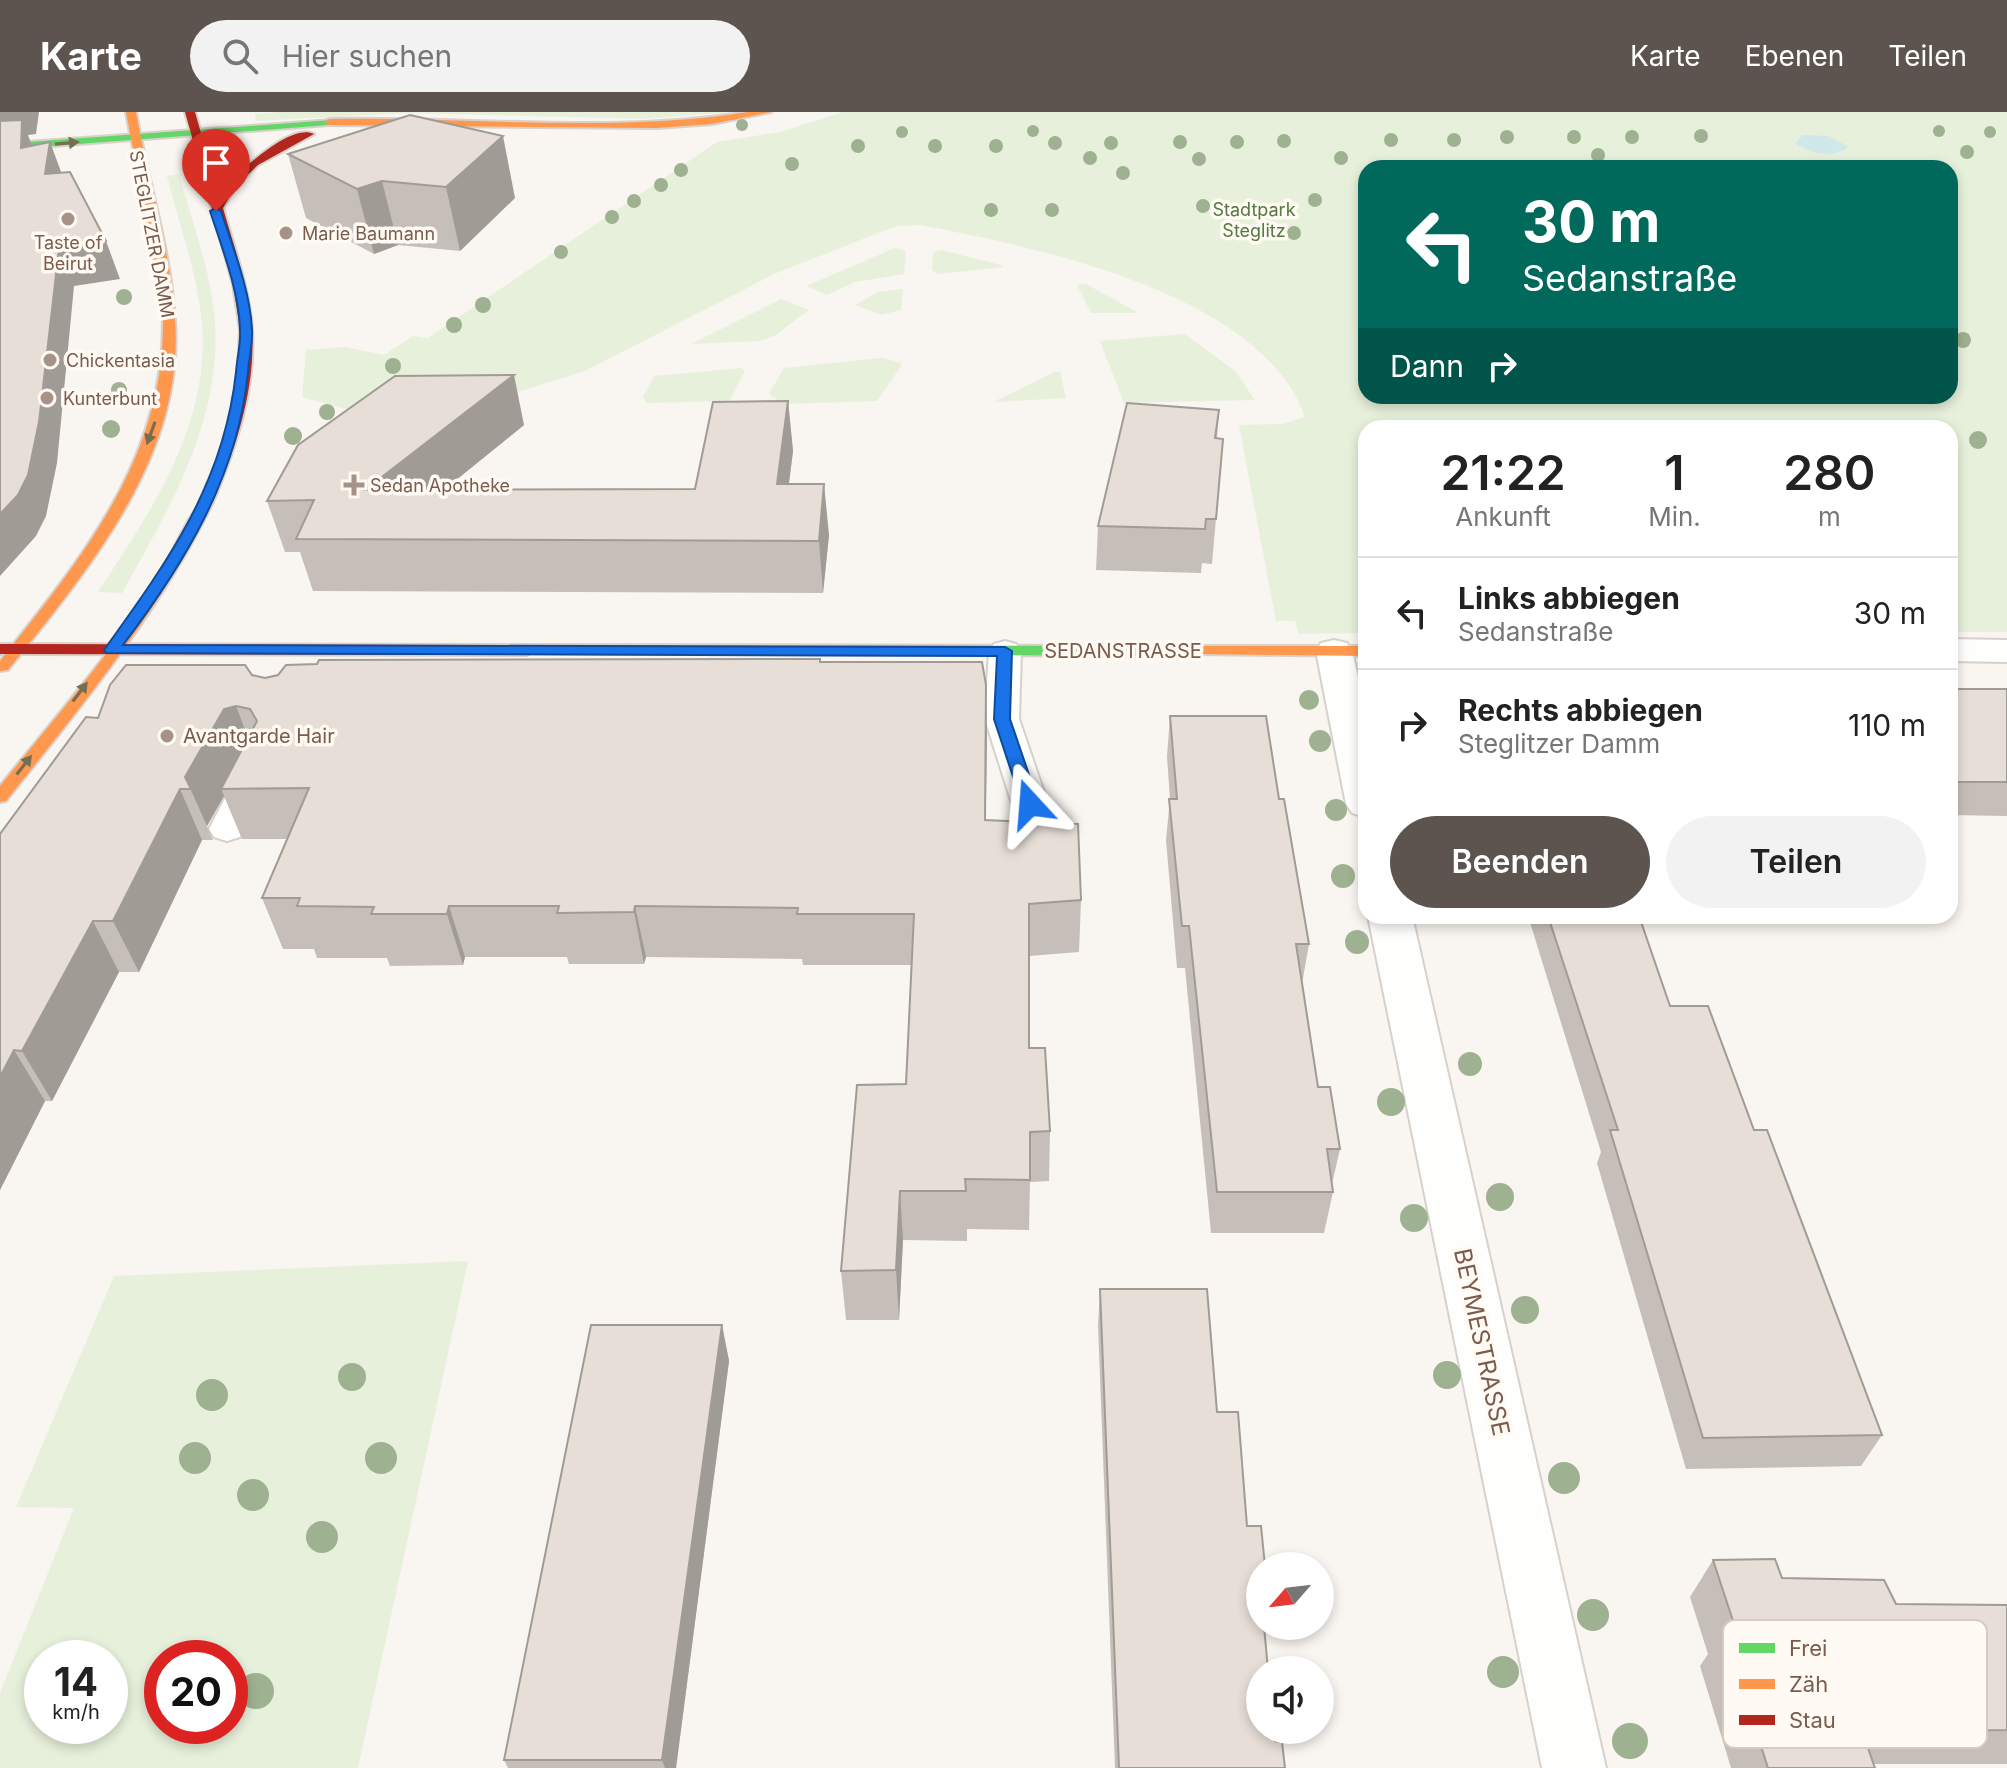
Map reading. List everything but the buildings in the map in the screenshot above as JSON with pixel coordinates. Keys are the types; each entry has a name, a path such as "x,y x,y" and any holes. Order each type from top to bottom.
{"main road":[{"path":"0,797 181,554 207,504 223,464 239,403 246,329 232,262 190,112"},
{"path":"0,147 364,120 658,126 709,123 766,112"},
{"name":"STEGLITZER DAMM","path":"0,670 8,649 70,583 114,515 153,430 163,392 170,330 132,115"},
{"path":"216,211 229,187 260,156 293,139 364,120"},
{"path":"0,132 75,122"},
{"name":"SEDANSTRASSE","path":"8,649 112,650 306,665 1005,651 1350,651"}],"street":[{"path":"1958,650 2007,651"},
{"path":"1350,651 1358,728"},
{"name":"BEYMESTRASSE","path":"1392,924 1574,1768"}],"lane":[{"path":"1005,651 1002,719 1030,804"},
{"path":"227,829 256,770"}],"green space":[{"path":"279,112 733,112 642,119 409,113 256,121 255,114"},
{"name":"Stadtpark Steglitz","path":"843,112 2007,112 2007,632 1958,632 1958,420 1358,420 1358,633 1299,634 1295,621 1276,621 1239,425 1282,424 1305,417 1281,374 1243,338 1194,307 1139,282 1021,246 919,225 896,226 774,274 585,371 408,426 302,397 306,350 345,347 384,355 413,336 428,338 717,142 780,132"},
{"path":"179,174 206,267 213,305 215,361 209,396 200,431 173,498 122,593 98,592 156,499 186,433 196,398 202,362 200,306 167,176"},
{"path":"895,248 906,251 904,274 855,282 827,295 806,286"},
{"path":"941,250 1004,267 939,274 932,270 933,253"},
{"path":"1086,284 1136,313 1091,313 1077,285"},
{"path":"903,289 901,310 881,315 855,305 878,292"},
{"path":"781,299 809,310 774,336 760,341 691,344"},
{"path":"1185,334 1235,371 1255,400 1124,403 1100,341"},
{"path":"882,358 901,363 901,366 877,401 784,404 769,394 784,368"},
{"path":"741,368 745,371 729,401 647,403 643,397 654,376"},
{"path":"1060,372 1066,398 993,402"},
{"path":"468,1261 358,1768 0,1768 0,1693 74,1508 16,1507 114,1276"}],"water":[{"path":"1803,135 1829,136 1848,147 1836,153 1814,152 1795,143"}],"traffic: fast":[{"path":"0,147 329,122"},
{"path":"527,650 1201,651"}],"traffic: slow":[{"path":"3,667 91,552 140,467 157,422 167,375 168,299 131,112"},
{"path":"329,122 603,127 712,121 766,112"},
{"path":"0,797 139,619 164,581 206,502"},
{"path":"1201,651 1358,651"}],"traffic: jam":[{"path":"190,112 239,284 246,329 243,392 226,456 206,502"},
{"path":"216,211 233,184 254,163 309,134"},
{"path":"0,649 527,650"}],"place":[{"name":"Taste of Beirut","path":"68,219"},
{"name":"Marie Baumann","path":"286,233"},
{"name":"Chickentasia","path":"50,360"},
{"name":"Kunterbunt","path":"47,398"},
{"name":"Sedan Apotheke","path":"354,485"},
{"name":"Avantgarde Hair","path":"167,736"}],"route":[{"path":"216,211 241,297 246,329 239,403 213,492 192,533 154,594 112,650 1005,651 1002,719 1030,804"}]}
